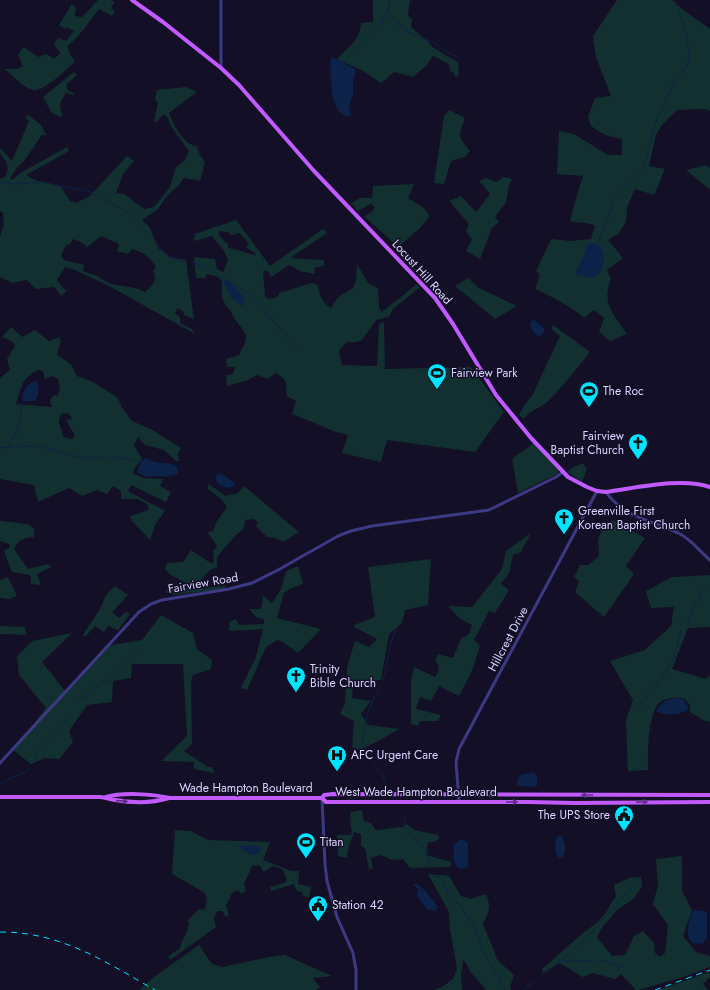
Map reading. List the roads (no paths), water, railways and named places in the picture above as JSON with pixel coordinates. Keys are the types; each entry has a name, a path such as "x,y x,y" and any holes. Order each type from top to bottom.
{"main road":[{"name":"Locust Hill Road","path":"132,0 221,68 314,171 435,298 453,324 499,400 563,472 576,482 597,491 606,492 683,482 710,487"},
{"name":"West Wade Hampton Boulevard","path":"710,795 333,794 324,795 322,798 326,802 710,802"},
{"name":"Wade Hampton Boulevard","path":"0,797 106,797 114,800 133,802 159,802 170,798 322,798"}],"street":[{"path":"221,0 221,68"},
{"name":"Fairview Road","path":"0,763 139,612 151,604 162,600 229,589 252,583 333,539 351,531 372,526 489,510 556,477 563,472"},
{"name":"Hillcrest Drive","path":"459,802 456,762 459,749 597,491"},
{"path":"606,492 615,504 625,511 682,535 691,541 710,560"},
{"path":"322,798 327,881 337,917 353,953 356,970 356,990"}],"water":[{"path":"332,57 356,70 353,81 353,94 349,107 351,116 344,115 335,105 330,65"},
{"path":"590,243 597,245 604,253 603,265 601,271 592,278 584,276 580,277 576,274 577,270 585,253 586,246"},
{"path":"227,280 230,281 234,288 243,295 244,304 242,306 229,295 223,283"},
{"path":"534,320 544,328 544,332 540,337 535,334 530,326 531,321"},
{"path":"36,381 38,391 35,401 23,401 22,396 25,389 30,383"},
{"path":"145,458 156,462 171,464 177,467 178,473 162,476 145,476 137,471 141,462"},
{"path":"218,473 224,475 235,485 227,488 218,483 215,478"},
{"path":"676,698 684,700 688,710 672,714 664,714 656,711 664,702"},
{"path":"533,772 537,776 537,786 530,787 517,785 520,775"},
{"path":"561,836 565,844 565,849 563,857 559,858 556,853 555,845 557,837"},
{"path":"462,839 467,842 468,845 468,867 461,869 454,862 454,845"},
{"path":"240,846 261,846 262,848 259,853 254,855 244,851"},
{"path":"413,884 417,884 428,894 438,907 436,911 427,910 417,896 418,889"},
{"path":"693,910 704,911 707,913 707,938 703,944 692,943 688,936 689,923"}],"waterway":[{"path":"343,62 378,27 384,19 390,0"},
{"path":"597,244 615,199 644,166 657,118 665,104 673,84 687,66 689,56 687,35 675,0"},
{"path":"388,12 408,32 434,43 452,55 461,58"},
{"path":"0,182 14,184 42,182 91,192 122,209 134,218 171,258 185,262"},
{"path":"192,262 207,268 227,281"},
{"path":"230,282 253,297 282,331 301,350"},
{"path":"8,446 18,429 23,401"},
{"path":"0,448 35,446 78,457 100,457"},
{"path":"110,457 130,459 141,462"},
{"path":"687,625 693,608 705,587"},
{"path":"383,679 396,629"},
{"path":"639,706 656,686 674,658 681,630"},
{"path":"76,701 89,694 100,683 109,680 126,662 137,654"},
{"path":"381,686 378,689 378,693 374,697 367,715 362,743 365,751 383,775 387,790"},
{"path":"33,761 38,751 61,729 71,714"},
{"path":"0,785 12,777 25,773 30,768"},
{"path":"405,818 405,828 408,833 414,836 428,852 429,868"},
{"path":"433,877 439,876 444,882 448,894 459,904 477,931 485,956 493,967 501,985 505,990"},
{"path":"541,976 550,970 591,933 634,885"},
{"path":"560,961 592,961"},
{"path":"598,961 606,961 623,967"},
{"path":"524,990 537,980"}],"railway":[{"path":"0,932 22,933 43,937 81,950 155,990"},
{"path":"655,990 710,970"}],"place":[{"name":"Fairview Park","path":"437,390"},
{"name":"The Roc","path":"589,408"},
{"name":"Fairview Baptist Church","path":"638,460"},
{"name":"Greenville First Korean Baptist Church","path":"564,535"},
{"name":"Trinity Bible Church","path":"296,693"},
{"name":"AFC Urgent Care","path":"337,772"},
{"name":"The UPS Store","path":"624,832"},
{"name":"Titan","path":"306,859"},
{"name":"Station 42","path":"318,922"}]}
